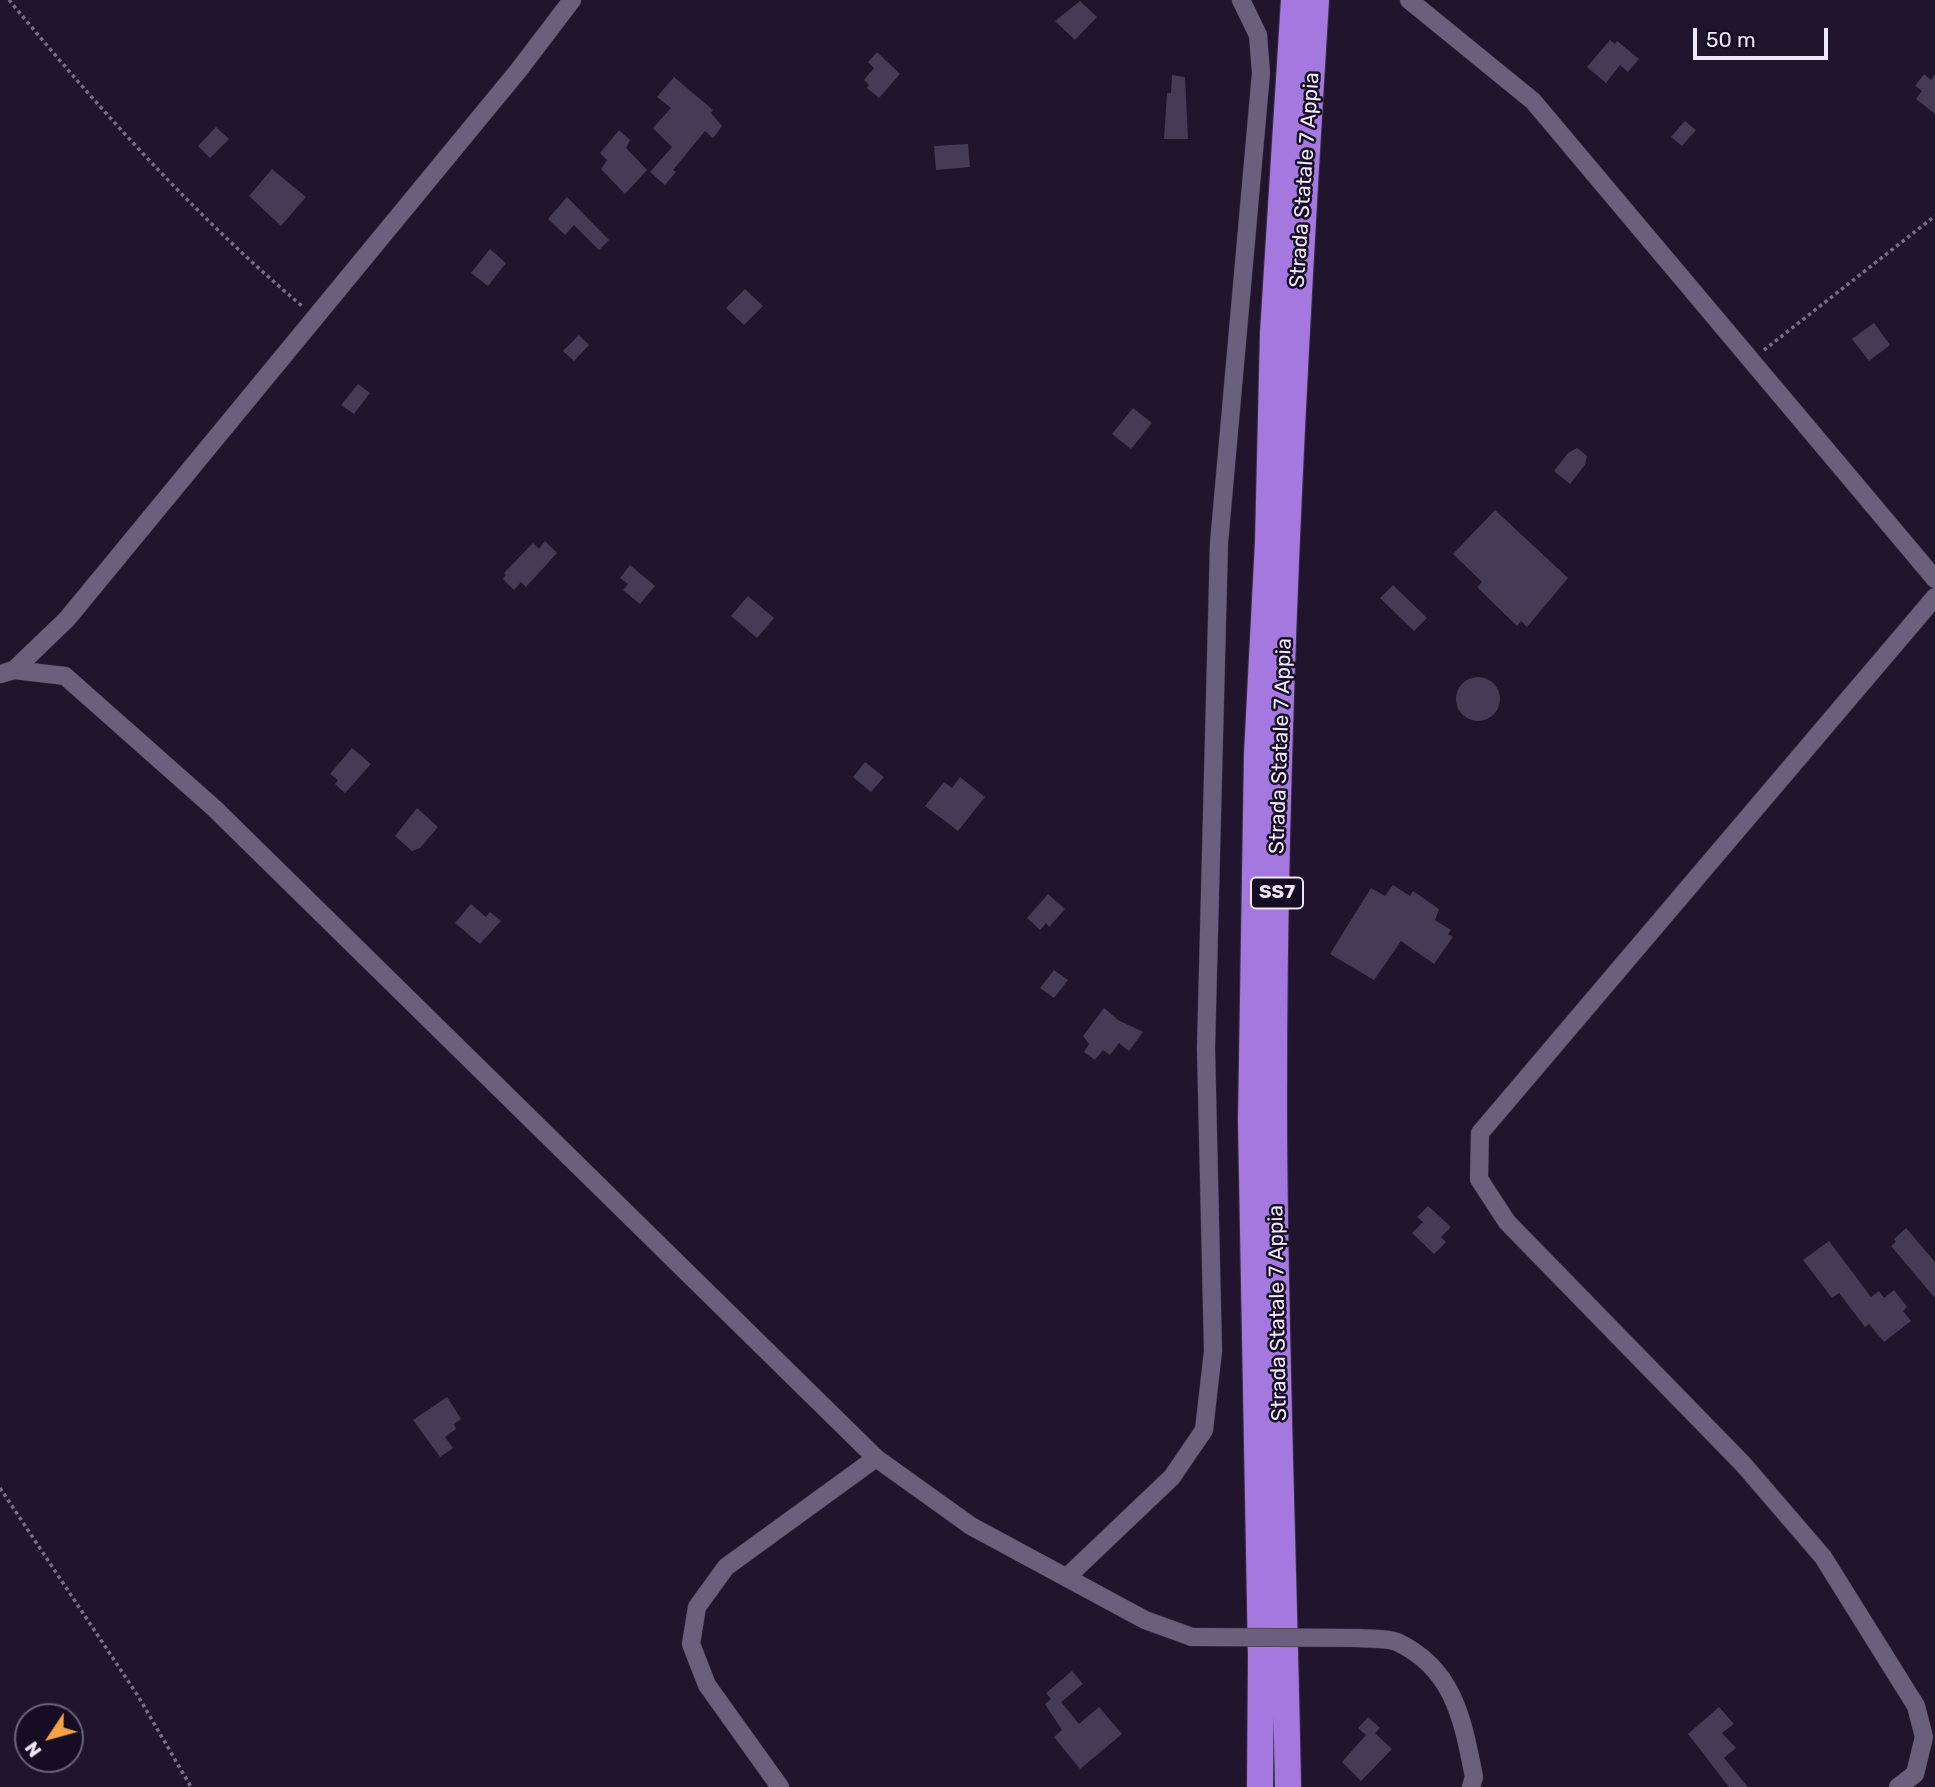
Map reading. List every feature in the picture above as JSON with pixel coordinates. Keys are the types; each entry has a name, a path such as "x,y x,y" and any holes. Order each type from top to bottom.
{"highway":[{"name":"Strada Statale 7 Appia","path":"1260,1787 1261,1643 1251,1121 1257,754 1268,542 1273,333 1294,0"},
{"name":"Strada Statale 7 Appia","path":"1288,1787 1274,1122 1279,756 1295,333 1316,0"}],"street":[{"path":"7,672 67,619 518,71 572,0"},
{"path":"1067,1577 1172,1477 1204,1430 1213,1351 1206,1048 1219,543 1261,73 1258,35 1241,0"},
{"path":"1409,0 1533,101 1935,579"},
{"path":"1898,1787 1914,1774 1924,1737 1916,1706 1823,1557 1743,1464 1507,1222 1479,1179 1480,1133 1935,597"},
{"path":"7,672 65,676 214,808 876,1458 971,1526 1146,1620 1192,1637 1359,1638 1396,1642 1438,1672 1461,1714 1474,1777 1471,1787"},
{"path":"780,1787 707,1685 691,1644 697,1607 726,1567 876,1458"}],"path":[{"path":"9,0 89,96 180,195 315,317"},
{"path":"1751,360 1935,216"},
{"path":"0,1488 138,1696 191,1787"}],"building":[{"path":"1080,1 1097,17 1075,40 1055,21"},
{"path":"1610,40 1615,44 1617,41 1639,59 1628,72 1620,65 1606,83 1587,67"},
{"path":"877,52 900,74 879,98 867,88 869,85 864,80 874,68 868,62"},
{"path":"1924,74 1931,80 1935,74 1935,114 1916,99 1922,91 1915,86"},
{"path":"1172,75 1185,77 1188,139 1164,139 1167,93 1171,93"},
{"path":"674,77 713,110 711,113 722,126 713,138 705,131 673,170 676,172 665,185 650,172 672,147 653,128 671,108 657,97"},
{"path":"1685,121 1696,130 1682,146 1671,137"},
{"path":"216,127 229,139 210,158 198,146"},
{"path":"619,130 630,140 626,148 647,170 625,194 601,169 607,160 600,153"},
{"path":"968,144 970,167 936,170 934,146"},
{"path":"272,169 306,197 281,226 249,196"},
{"path":"567,197 609,240 599,250 574,225 565,235 548,219"},
{"path":"490,249 506,263 488,286 471,273"},
{"path":"745,289 763,306 744,325 726,308"},
{"path":"1874,323 1890,345 1869,361 1852,339"},
{"path":"579,335 589,345 574,361 563,351"},
{"path":"358,384 370,393 354,414 341,405"},
{"path":"1133,408 1152,423 1131,449 1112,434"},
{"path":"1577,448 1587,456 1585,465 1570,484 1554,471 1568,453"},
{"path":"1495,510 1568,578 1527,627 1521,621 1517,626 1477,587 1482,582 1453,554"},
{"path":"545,541 557,553 526,587 521,582 514,590 503,579 506,575 504,573 533,543 539,549"},
{"path":"630,565 655,586 640,604 623,590 628,584 620,578"},
{"path":"1393,585 1427,618 1414,631 1380,598"},
{"path":"748,596 774,618 757,638 731,616"},
{"path":"1478,677 1494,683 1500,699 1494,715 1478,721 1462,715 1456,699 1462,683"},
{"path":"352,748 371,764 345,793 335,784 338,780 330,774"},
{"path":"865,762 884,777 871,792 853,777"},
{"path":"960,777 985,797 958,831 925,806 944,782 952,788"},
{"path":"417,808 438,827 420,848 412,851 395,836"},
{"path":"1393,885 1410,896 1413,891 1439,909 1435,920 1451,930 1448,934 1453,937 1434,964 1401,941 1374,980 1330,954 1371,888 1385,896"},
{"path":"1048,894 1065,909 1049,927 1046,923 1040,930 1027,918"},
{"path":"471,904 486,917 490,912 501,921 480,944 455,923"},
{"path":"1054,970 1068,980 1054,998 1040,988"},
{"path":"1104,1008 1118,1020 1143,1032 1129,1051 1119,1043 1110,1055 1103,1050 1095,1060 1084,1052 1089,1044 1083,1036"},
{"path":"1428,1206 1451,1227 1441,1237 1446,1242 1434,1254 1412,1233 1423,1222 1417,1217"},
{"path":"1906,1228 1935,1262 1935,1298 1891,1246 1896,1242 1894,1239"},
{"path":"1829,1241 1871,1297 1879,1291 1884,1298 1894,1290 1907,1307 1903,1311 1911,1321 1884,1342 1869,1324 1865,1327 1839,1293 1832,1298 1803,1260"},
{"path":"447,1397 461,1419 454,1424 456,1429 445,1437 453,1448 440,1457 413,1420"},
{"path":"1072,1671 1083,1684 1061,1702 1079,1724 1099,1707 1122,1734 1080,1769 1054,1737 1062,1730 1045,1704 1051,1699 1046,1693"},
{"path":"1719,1707 1734,1724 1722,1733 1736,1748 1724,1758 1748,1787 1729,1787 1688,1734"},
{"path":"1368,1717 1380,1728 1375,1733 1392,1749 1361,1781 1342,1762 1366,1735 1358,1728"}]}
